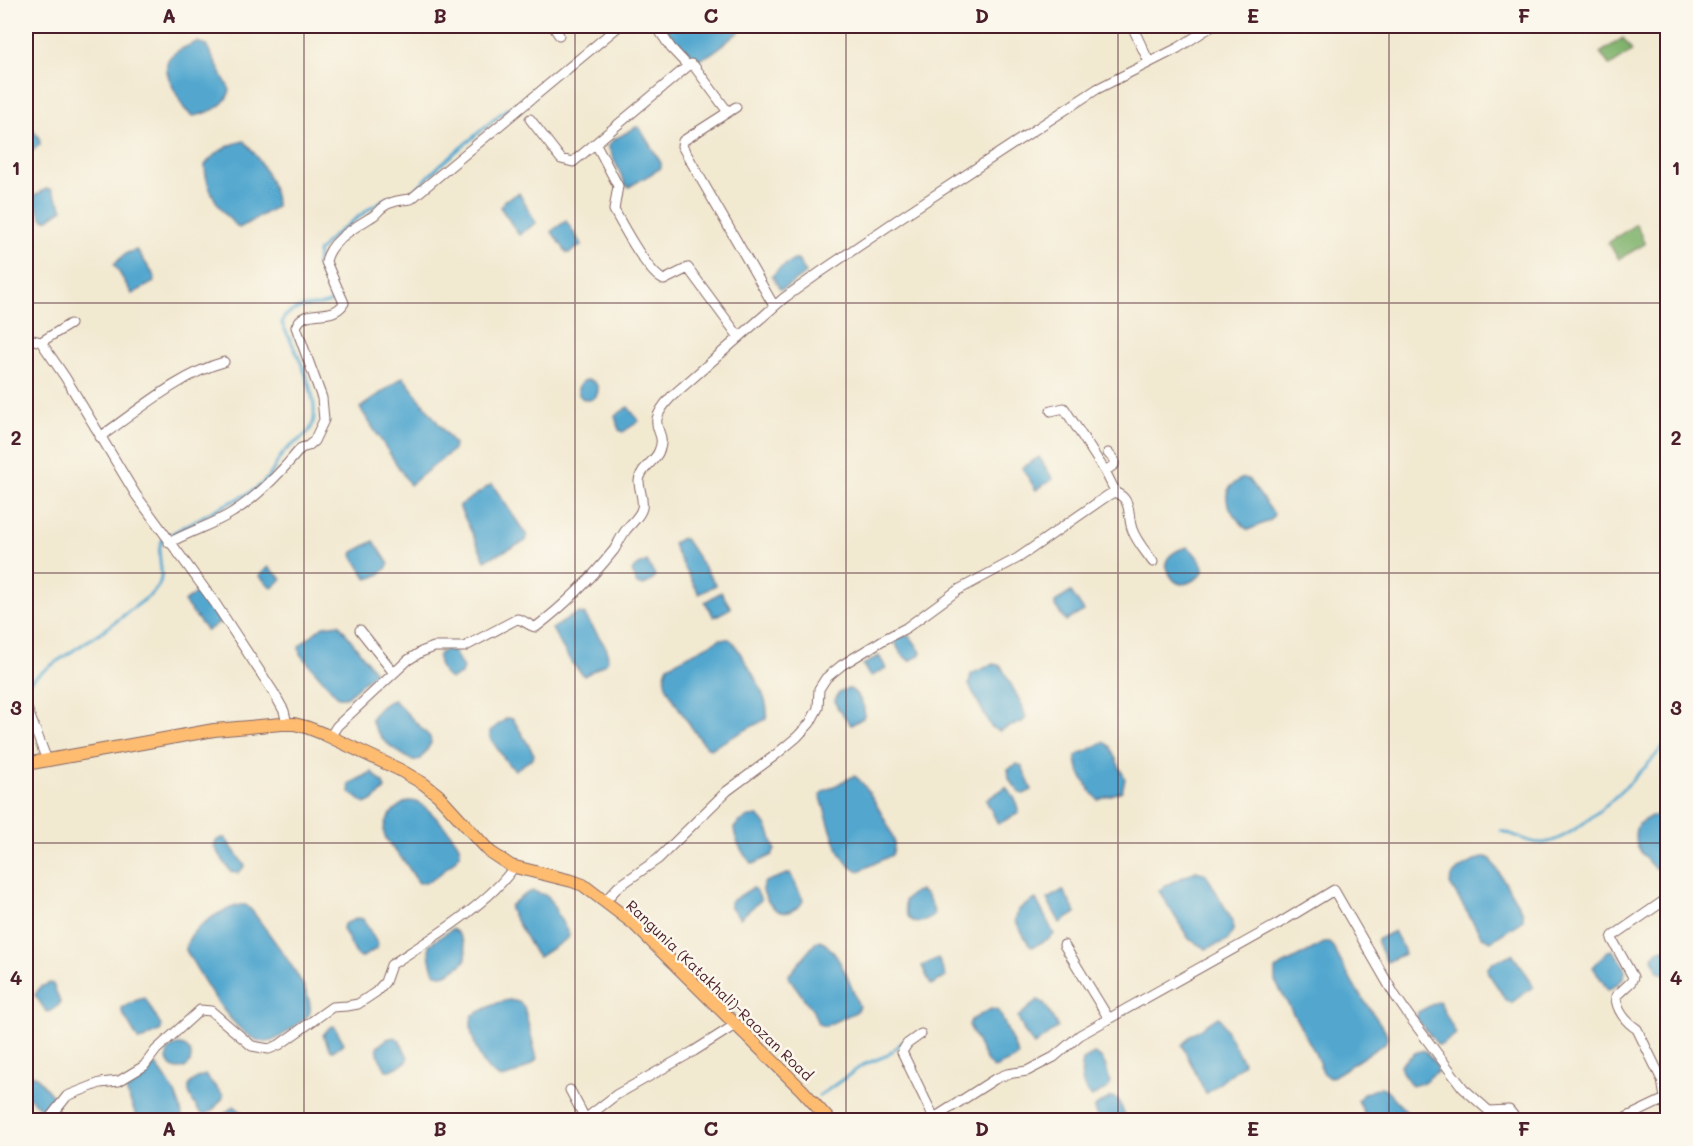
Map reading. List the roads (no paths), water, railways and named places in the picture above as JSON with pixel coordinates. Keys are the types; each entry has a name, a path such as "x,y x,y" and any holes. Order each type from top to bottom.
{"main road":[{"name":"Rangunia (Katakhali)-Raozan Road","path":"26,764 214,730 287,724 306,727 330,737 424,784 438,795 490,852 514,867 583,885 633,923 802,1090 829,1120"}],"street":[{"path":"553,26 559,35"},
{"path":"170,543 232,513 249,501 283,470 301,448 314,441 324,420 322,398 297,327 298,322 305,317 333,314 339,311 344,303 326,262 331,250 341,239 382,207 400,200 411,199 619,26"},
{"path":"656,26 671,48 688,66"},
{"path":"1132,26 1149,62"},
{"path":"330,737 337,726 408,660 421,652 434,647 464,647 517,619 536,627 568,602 615,548 642,508 639,479 657,455 661,445 656,424 658,413 671,397 774,306 903,216 1069,107 1115,78 1178,48 1212,26"},
{"path":"530,119 565,162 573,162 688,66 691,64 694,66 732,109 683,141 682,146 774,306"},
{"path":"596,144 618,186 614,210 645,262 657,276 664,280 688,268 739,337"},
{"path":"41,342 70,324"},
{"path":"26,338 41,342 65,377 136,495 245,648 284,711 287,724"},
{"path":"100,437 198,372 224,362"},
{"path":"1051,411 1064,408 1105,471 1116,493 1126,500 1132,530 1153,562"},
{"path":"1105,471 1113,465 1114,460 1107,453"},
{"path":"604,901 618,887 658,859 727,791 797,737 810,723 818,708 819,689 826,678 842,665 906,628 958,590 1002,568 1107,496 1116,493"},
{"path":"360,630 394,673"},
{"path":"26,706 47,760"},
{"path":"48,1120 68,1096 100,1083 118,1081 144,1066 156,1050 200,1010 211,1011 252,1046 269,1049 279,1045 332,1007 358,1004 376,992 385,982 391,965 481,902 506,879 514,867"},
{"path":"921,1034 907,1044 902,1052 933,1119 995,1079 1007,1074 1026,1071 1054,1057 1080,1035 1334,890 1394,994 1463,1088 1489,1111 1509,1110 1517,1120"},
{"path":"1668,898 1613,936 1612,939 1633,976 1631,982 1616,996 1616,1004 1629,1024 1637,1029 1665,1084 1668,1116"},
{"path":"1064,945 1109,1019"},
{"path":"570,1090 586,1120 616,1095 735,1025"},
{"path":"1622,1120 1665,1099"}],"water":[{"path":"665,26 740,26 739,32 707,56 699,59 691,58 683,52"},
{"path":"197,42 206,45 230,90 225,100 216,108 194,116 182,104 167,68 171,56"},
{"path":"26,120 39,138 40,144 26,157"},
{"path":"639,127 661,163 661,168 629,187 626,186 608,146 613,140"},
{"path":"244,141 266,172 274,190 276,207 239,228 215,200 208,183 205,165 222,150"},
{"path":"46,189 51,189 63,209 47,220 43,219 33,201 34,196"},
{"path":"519,193 536,223 519,235 500,207 505,200"},
{"path":"566,221 582,245 569,253 552,232"},
{"path":"137,250 155,277 154,282 132,294 114,264 127,253"},
{"path":"794,260 798,260 806,273 780,289 772,276"},
{"path":"403,377 454,444 453,450 410,485 360,408"},
{"path":"588,380 595,383 598,390 595,397 588,400 581,397 578,390 581,383"},
{"path":"628,407 639,421 623,432 619,430 615,416"},
{"path":"1039,457 1053,479 1036,490 1022,468"},
{"path":"1244,478 1248,479 1274,514 1271,520 1248,530 1235,517 1227,496 1229,489"},
{"path":"492,484 527,536 526,541 485,560 459,506"},
{"path":"682,538 686,540 716,585 699,594 675,550 673,543"},
{"path":"374,541 389,564 380,574 367,579 352,555 353,552"},
{"path":"1188,547 1200,561 1203,571 1197,578 1182,584 1174,581 1166,563 1174,552"},
{"path":"647,561 655,575 652,581 642,586 637,584 632,571"},
{"path":"268,567 282,579 272,588 259,576"},
{"path":"197,592 202,594 220,622 207,631 184,602"},
{"path":"721,592 731,608 714,617 705,602"},
{"path":"1071,592 1084,611 1066,621 1055,606 1055,602"},
{"path":"577,613 584,614 607,649 606,663 584,676 571,662 552,629"},
{"path":"339,624 375,672 346,697 338,697 300,654 299,646 323,626"},
{"path":"903,636 910,636 921,652 919,656 910,661 897,648 895,641"},
{"path":"720,639 729,639 734,643 762,691 767,711 766,719 710,749 673,699 666,685 665,675 668,666"},
{"path":"445,650 454,652 463,668 461,674 451,679 443,672 438,661 439,654"},
{"path":"879,656 886,668 870,677 863,665"},
{"path":"993,664 1001,666 1022,705 1026,718 1022,722 999,731 991,727 969,685 971,674"},
{"path":"846,689 856,694 864,710 863,718 851,725 837,707 835,700 839,693"},
{"path":"394,700 430,737 431,743 421,759 413,761 394,749 374,727 371,719 375,713 383,705"},
{"path":"507,718 513,719 534,754 533,758 515,770 508,764 490,738 490,731"},
{"path":"1104,742 1110,746 1125,779 1122,791 1098,800 1080,773 1076,756"},
{"path":"1017,764 1022,766 1032,790 1024,794 1020,793 1009,779 1008,769"},
{"path":"372,772 383,783 385,789 374,800 365,804 350,792 349,784"},
{"path":"854,776 877,805 894,841 892,855 859,871 844,860 834,839 820,795"},
{"path":"1006,787 1015,799 1019,813 998,824 986,800"},
{"path":"408,801 417,802 435,816 459,845 460,850 454,861 435,878 426,882 419,883 384,835 390,815"},
{"path":"758,816 767,827 775,850 772,855 753,864 740,848 734,828 744,819"},
{"path":"1651,816 1656,816 1667,826 1667,864 1660,869 1655,869 1646,859 1636,842 1638,824"},
{"path":"225,838 245,866 238,873 231,872 214,847 216,841"},
{"path":"1486,857 1491,859 1523,913 1523,919 1519,923 1491,941 1482,937 1450,884 1458,870"},
{"path":"1196,871 1206,874 1233,922 1233,930 1228,940 1206,949 1189,939 1159,891 1166,885"},
{"path":"790,873 803,900 801,905 788,912 778,911 766,899 762,888 765,882"},
{"path":"752,888 756,890 761,900 740,918 731,908 730,902"},
{"path":"1063,890 1076,913 1060,923 1047,899"},
{"path":"533,891 548,896 569,935 568,938 539,957 510,910 510,906 518,899"},
{"path":"920,891 928,897 934,913 932,917 917,923 907,914 905,900 914,892"},
{"path":"1036,899 1054,934 1033,947 1029,945 1015,920 1019,909"},
{"path":"246,905 253,912 279,947 299,978 310,1005 309,1015 286,1033 271,1041 259,1041 246,1034 233,1022 210,991 186,950 188,942 198,928 224,911"},
{"path":"358,918 363,919 378,945 376,949 361,958 357,956 343,929 344,924"},
{"path":"452,929 464,943 466,958 461,965 448,973 438,974 432,967 429,945"},
{"path":"1394,931 1404,954 1387,962 1377,942 1378,939"},
{"path":"820,940 839,961 859,1006 856,1012 825,1026 818,1024 813,1011 788,976"},
{"path":"1324,943 1329,943 1333,947 1354,986 1386,1032 1387,1038 1385,1043 1329,1078 1324,1074 1314,1051 1275,981 1275,969"},
{"path":"1667,948 1667,975 1658,972 1653,957 1658,951"},
{"path":"1612,950 1622,962 1625,972 1621,981 1608,990 1593,967 1608,951"},
{"path":"1512,954 1533,987 1511,1003 1507,1001 1487,969 1492,963"},
{"path":"938,958 946,977 931,985 922,966"},
{"path":"53,984 60,1002 49,1012 35,995 40,987"},
{"path":"145,998 161,1030 139,1041 122,1012 122,1008"},
{"path":"509,1000 519,1002 524,1007 537,1059 520,1071 500,1078 488,1069 481,1058 474,1043 471,1020 473,1015 497,1003"},
{"path":"1038,1000 1044,1003 1058,1027 1034,1045 1025,1033 1018,1017"},
{"path":"1439,1001 1456,1034 1441,1045 1438,1045 1416,1018 1418,1012"},
{"path":"991,1009 999,1011 1018,1055 994,1068 987,1062 969,1025 971,1020"},
{"path":"1218,1017 1243,1062 1206,1094 1182,1045 1191,1035"},
{"path":"334,1026 344,1043 333,1051 329,1048 323,1035"},
{"path":"395,1037 408,1057 407,1062 386,1070 377,1047 387,1039"},
{"path":"179,1045 184,1046 190,1052 190,1062 184,1068 179,1069 174,1068 168,1062 167,1057 168,1052 174,1046"},
{"path":"1424,1050 1436,1064 1438,1071 1422,1083 1412,1086 1400,1065 1415,1053"},
{"path":"1094,1054 1104,1062 1110,1084 1106,1090 1091,1097 1083,1084 1082,1070 1083,1060"},
{"path":"157,1066 174,1092 182,1113 182,1120 138,1120 125,1088"},
{"path":"33,1075 54,1098 44,1109 26,1094 26,1079"},
{"path":"205,1075 223,1095 223,1098 212,1111 205,1115 198,1110 190,1094 189,1086 194,1080"},
{"path":"1380,1087 1386,1090 1414,1120 1367,1120 1358,1100 1363,1094"},
{"path":"1111,1097 1118,1099 1127,1120 1098,1120 1094,1109"},
{"path":"234,1106 243,1113 243,1120 216,1120"}],"waterway":[{"path":"26,684 154,592 160,582 159,551 163,539 258,487 270,475 284,452 309,431 314,418 311,390 300,360 282,324 284,317 291,312 303,307 331,302 317,264 318,252 333,236 373,206 387,198 407,195 416,189 440,165 509,107"},
{"path":"1501,831 1538,843 1558,839 1593,816 1629,784 1668,740"},
{"path":"819,1096 863,1065 888,1055 905,1040"}]}
